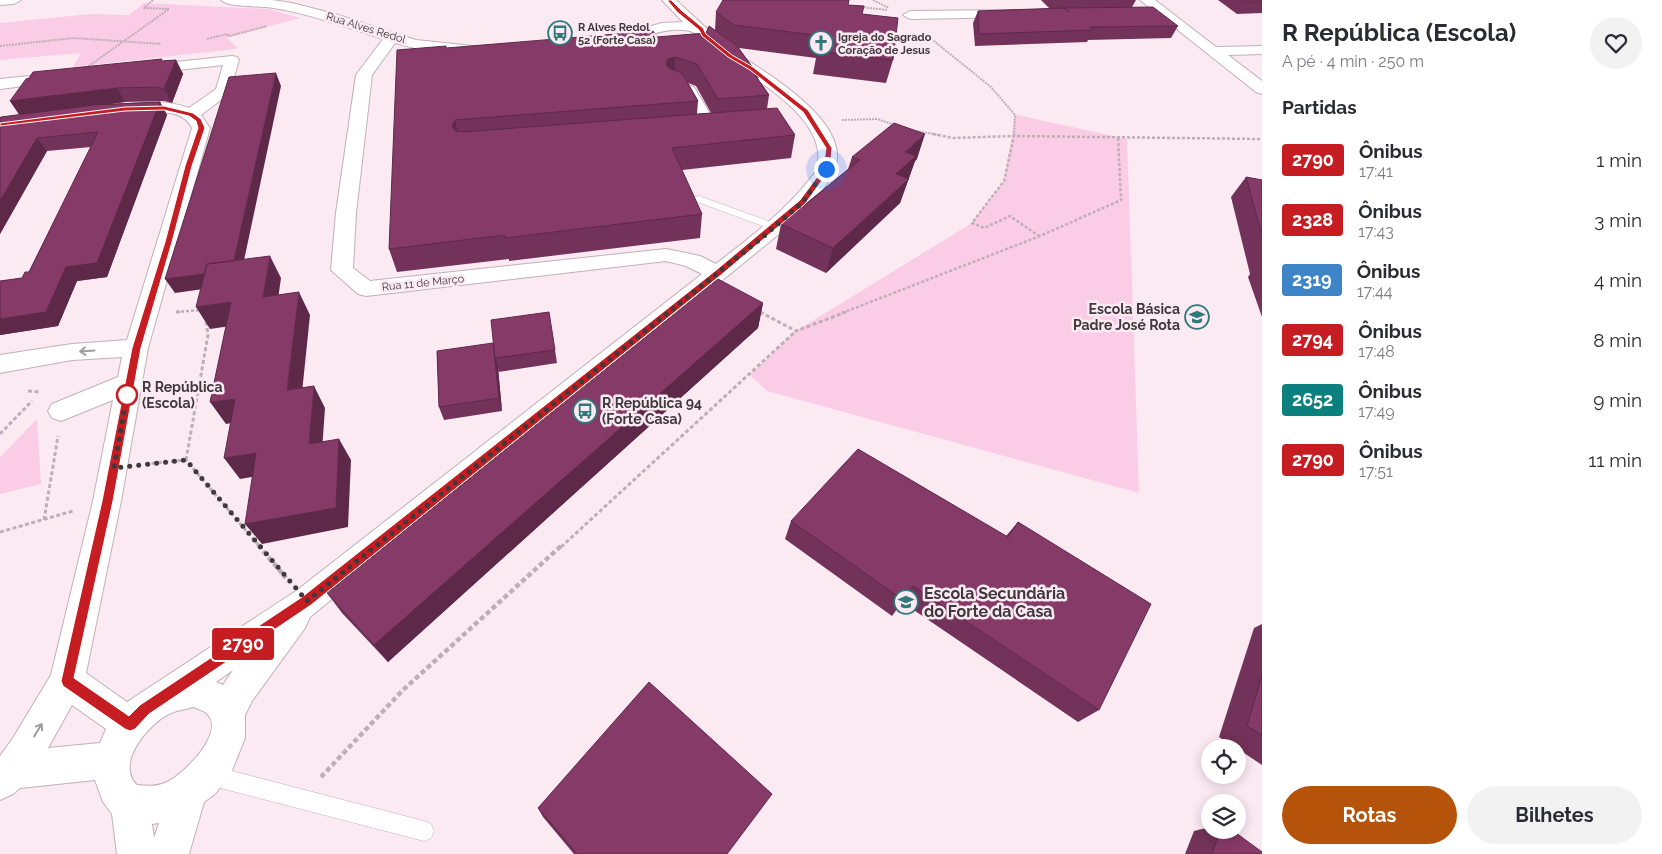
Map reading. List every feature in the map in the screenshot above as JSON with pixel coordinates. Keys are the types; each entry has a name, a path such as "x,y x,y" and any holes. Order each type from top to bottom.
{"street":[{"path":"0,1 14,0"},
{"name":"Rua Alves Redol","path":"228,0 277,3 330,17 390,38 452,50 480,48"},
{"path":"161,699 178,692 194,690 209,693 220,701 227,713 229,727 226,742 220,759 198,783 168,802 148,806 130,803 118,793 112,778 112,760 118,742 144,710 307,601 718,273 803,202 826,169 829,148 803,122 805,110 752,68 730,56 669,0"},
{"path":"1145,6 1163,13 1262,89"},
{"path":"662,33 679,11"},
{"path":"910,15 1027,14"},
{"path":"619,38 662,33 684,24 703,32"},
{"path":"703,32 699,40 692,46 730,56"},
{"name":"Rua 11 de Março","path":"390,38 364,74 346,213 342,270 366,289 666,255 693,260 718,273"},
{"path":"1213,51 1262,50"},
{"path":"126,71 232,60 223,91 191,114"},
{"path":"29,81 40,63"},
{"path":"0,79 8,66"},
{"path":"0,84 79,76"},
{"path":"675,85 688,90 710,129"},
{"path":"6,776 67,681 114,468 136,348 189,166 202,128 199,120 191,114 164,108 115,110"},
{"path":"690,131 728,128"},
{"path":"0,364 72,352 136,348"},
{"path":"61,411 129,383"},
{"path":"227,713 240,689 307,601"},
{"path":"67,681 130,725"},
{"path":"6,776 112,760"},
{"path":"169,854 198,783"},
{"path":"130,803 137,854"}],"lane":[{"path":"699,199 775,227"},
{"path":"198,783 301,798 424,831"}],"path":[{"path":"79,76 89,66 170,9 144,8 153,0"},
{"path":"856,7 894,11 873,0"},
{"path":"910,15 902,15 991,87 1015,115 1014,136 1004,181 972,223 984,228 1010,216 1040,236"},
{"path":"200,41 227,34 229,36"},
{"path":"0,46 74,38 165,44"},
{"path":"803,122 877,119 902,127"},
{"path":"910,130 953,138 1014,136 1262,139"},
{"path":"301,798 403,690 750,375 796,330 1040,236 1121,200 1118,137"},
{"path":"145,318 205,309"},
{"path":"754,309 796,330"},
{"path":"186,460 208,335 206,318"},
{"path":"28,391 47,393 52,396 62,414 44,520"},
{"path":"186,460 307,601"},
{"path":"114,468 186,460"},
{"path":"0,532 107,501"}],"shaded area":[{"path":"144,3 269,9 300,18 227,38 238,48 235,49 73,67 81,53 0,60 0,23 91,14 129,15"},
{"path":"1013,114 1127,139 1139,493 767,391 750,375 796,331 972,223 1004,181 1015,116"},
{"path":"37,419 41,484 0,494 0,457"}],"building":[{"path":"723,0 849,0 848,5 864,6 862,14 898,18 893,60 817,51 822,36 734,25 716,12"},
{"path":"1242,0 1262,0 1262,2 1244,2"},
{"path":"1153,7 1178,26 1090,27 1093,30 979,34 978,11 1064,8 1069,12 1065,8"},
{"path":"709,26 736,45 759,76 755,75 769,95 718,99 697,64 675,57 668,59 666,64 669,68 682,73 698,101 455,120 452,126 456,131 463,132 777,108 795,135 672,148 702,214 505,238 505,235 389,249 397,50 446,46 446,48 653,31 657,37 706,33"},
{"path":"162,59 161,61 176,60 164,89 156,87 117,88 10,101 33,72"},
{"path":"276,73 234,261 207,264 204,274 165,279 229,77"},
{"path":"160,102 97,263 66,267 46,312 0,319 0,281 22,278 25,272 29,272 98,132 37,138 0,201 0,118 94,105"},
{"path":"894,123 925,134 905,152 916,156 896,174 909,179 833,248 781,224 860,160 852,157"},
{"path":"1246,177 1262,180 1262,235"},
{"path":"270,256 263,297 299,292 287,390 314,386 309,444 339,439 336,508 245,524 256,453 224,458 235,399 210,402 231,302 196,307 207,264"},
{"path":"718,279 763,303 374,645 327,593"},
{"path":"549,312 555,350 495,358 491,320"},
{"path":"493,343 499,398 439,407 437,351"},
{"path":"858,449 1008,537 1018,522 1151,604 1099,710 913,586 903,600 791,521"},
{"path":"1262,675 1262,735 1247,726"},
{"path":"649,682 772,794 727,854 577,854 538,808"},
{"path":"1217,839 1244,839 1262,852 1262,854 1212,854"}],"bus line":[{"name":"2790","path":"0,125 125,109 164,108 191,114 199,120 202,128 189,166 136,348 107,501 67,681 130,725 144,710 307,601 764,236 803,202 826,169 829,148 805,110 752,68 730,56 704,35 669,0"}],"place":[{"name":"R Alves Redol 52 (Forte Casa)","path":"560,33"},
{"name":"Igreja do Sagrado Coração de Jesus","path":"821,43"},
{"name":"Escola Básica Padre José Rota","path":"1197,317"},
{"name":"R República (Escola)","path":"127,395"},
{"name":"R República 94 (Forte Casa)","path":"585,411"},
{"name":"Escola Secundária do Forte da Casa","path":"906,602"}],"route":[{"path":"127,395 114,468 186,460 307,601 764,236 803,202 826,169"}]}
